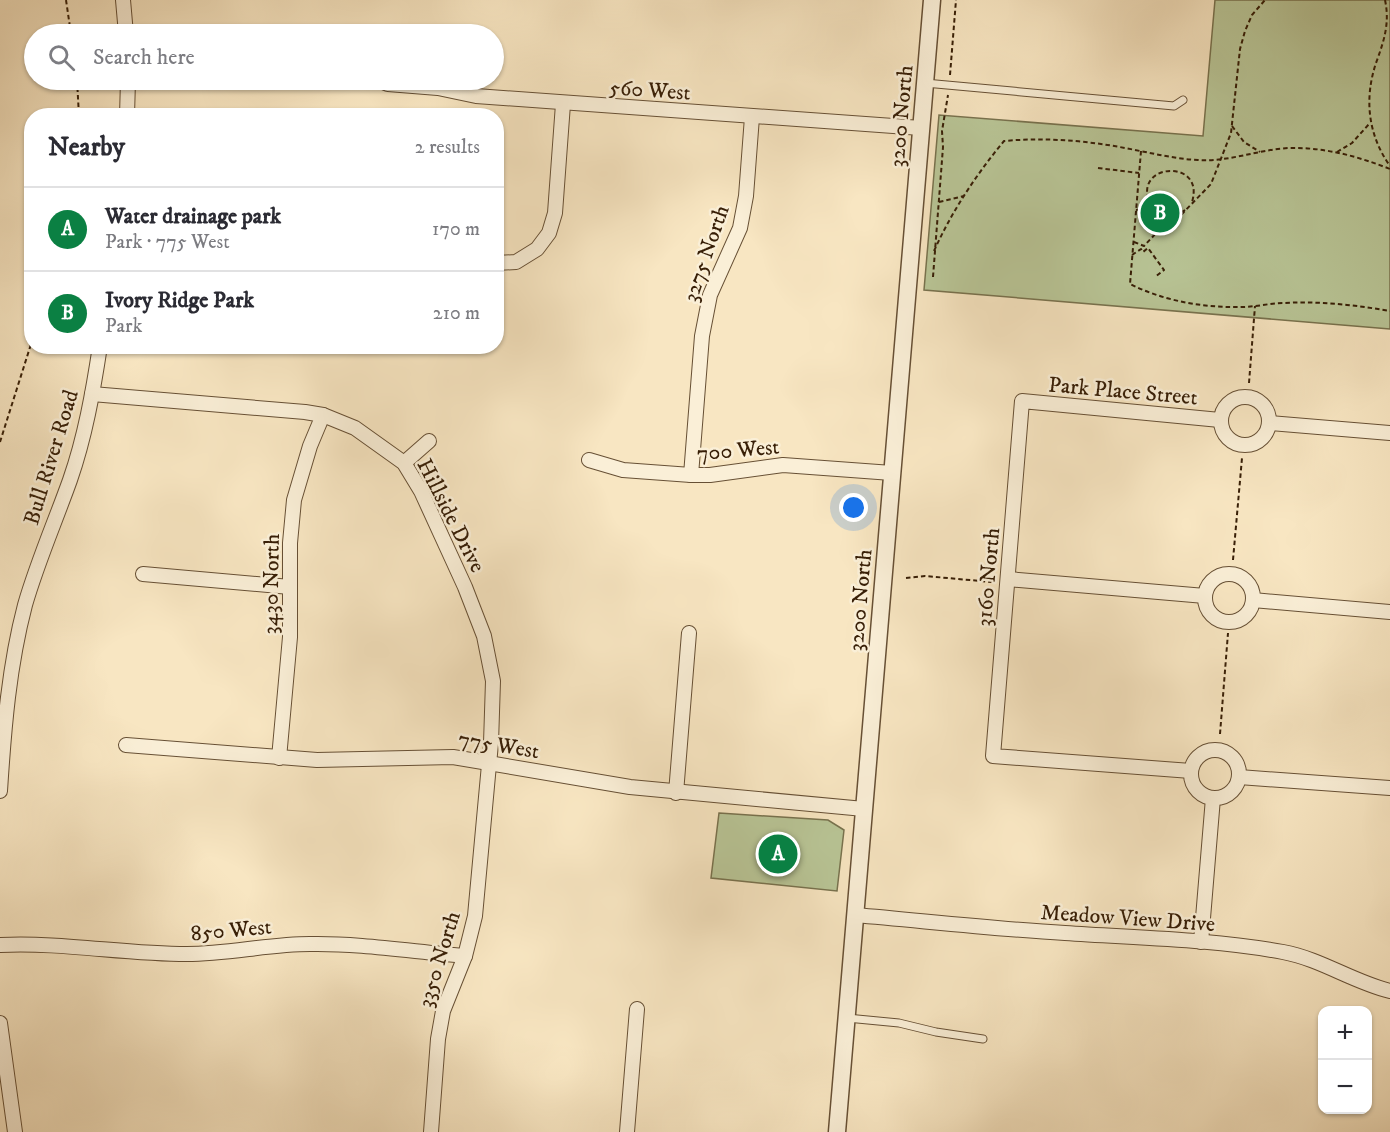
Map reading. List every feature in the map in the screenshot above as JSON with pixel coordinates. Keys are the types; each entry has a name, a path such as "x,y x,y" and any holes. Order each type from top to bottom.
{"street":[{"path":"123,0 125,24"},
{"name":"3200 North","path":"837,1132 932,0"},
{"path":"127,108 128,90"},
{"name":"560 West","path":"448,90 476,96 563,104 921,128"},
{"path":"504,263 516,262 537,249 549,233 555,213 563,104"},
{"name":"3275 North","path":"691,475 702,336 710,295 740,228 746,196 752,117"},
{"name":"Bull River Road","path":"0,791 9,689 19,632 26,603 79,450 99,354"},
{"name":"Hillside Drive","path":"92,394 323,415 354,428 404,463 426,502 465,587 484,636 493,681 489,763"},
{"path":"1249,397 1264,406 1269,423 1264,436 1246,446 1233,443 1228,439 1220,420 1227,404 1238,398 1249,397"},
{"name":"Park Place Street","path":"1022,401 1220,420"},
{"name":"3160 North","path":"1022,401 993,756 1191,771"},
{"name":"3430 North","path":"279,758 290,637 290,543 294,500 310,446 323,415"},
{"path":"1269,423 1390,433"},
{"path":"404,463 429,441"},
{"name":"700 West","path":"589,460 623,470 691,475 710,475 783,465 892,473"},
{"path":"144,574 291,587"},
{"path":"1231,574 1243,578 1251,588 1253,600 1252,607 1243,618 1224,622 1212,615 1205,603 1205,596 1206,590 1214,580 1219,576 1231,574"},
{"path":"1008,579 1205,596"},
{"path":"1253,600 1390,612"},
{"path":"676,793 689,633"},
{"name":"775 West","path":"126,745 317,760 435,757 489,763 676,793 864,809"},
{"path":"1214,750 1227,753 1233,758 1237,763 1239,777 1237,784 1227,795 1213,798 1207,797 1196,789 1191,778 1191,771 1196,759 1214,750"},
{"name":"3350 North","path":"431,1132 438,1039 443,1011 465,956 475,916 489,763"},
{"path":"1239,777 1390,788"},
{"path":"1201,942 1213,798"},
{"name":"Meadow View Drive","path":"855,915 1058,933 1201,942 1284,952 1390,991"},
{"name":"850 West","path":"0,945 33,944 128,952 188,954 310,944 465,956"},
{"path":"627,1132 637,1009"},
{"path":"0,1023 15,1132"}],"lane":[{"path":"925,83 1174,106 1183,100"},
{"path":"847,1018 899,1023 936,1032 983,1039"}],"path":[{"path":"66,0 70,24"},
{"path":"933,278 943,147 942,131 949,86 956,0"},
{"path":"1133,242 1144,246 1159,230 1179,218 1211,184 1232,126 1240,49 1245,31 1252,15 1265,0"},
{"path":"1385,0 1389,25 1375,67 1372,84 1371,131 1390,167"},
{"path":"78,90 79,108"},
{"path":"1337,152 1352,143 1371,122"},
{"path":"1232,126 1244,142 1261,153"},
{"path":"934,251 977,173 1004,141 1036,138 1075,141 1162,156 1221,160 1287,148 1320,149 1390,167"},
{"path":"1141,151 1130,284 1147,293 1204,307 1332,303 1390,311"},
{"path":"1098,168 1139,173"},
{"path":"1136,210 1141,210 1151,206 1157,202 1161,202 1177,215 1190,207 1194,197 1191,181 1180,171 1170,170 1158,173 1151,179 1147,193 1151,206"},
{"path":"939,202 964,196"},
{"path":"1141,210 1154,236"},
{"path":"1146,243 1164,270 1155,277"},
{"path":"1132,255 1141,249 1143,252 1148,248"},
{"path":"1249,383 1255,306"},
{"path":"0,442 28,354"},
{"path":"1233,560 1242,458"},
{"path":"906,578 925,576 992,582"},
{"path":"1220,735 1228,633"}],"green space":[{"path":"1215,0 1390,0 1390,329 924,290 939,115 1203,136"},
{"path":"719,813 828,820 844,830 837,891 711,878"}],"place":[{"name":"Ivory Ridge Park","path":"1160,213"},
{"name":"Water drainage park","path":"778,854"}]}
